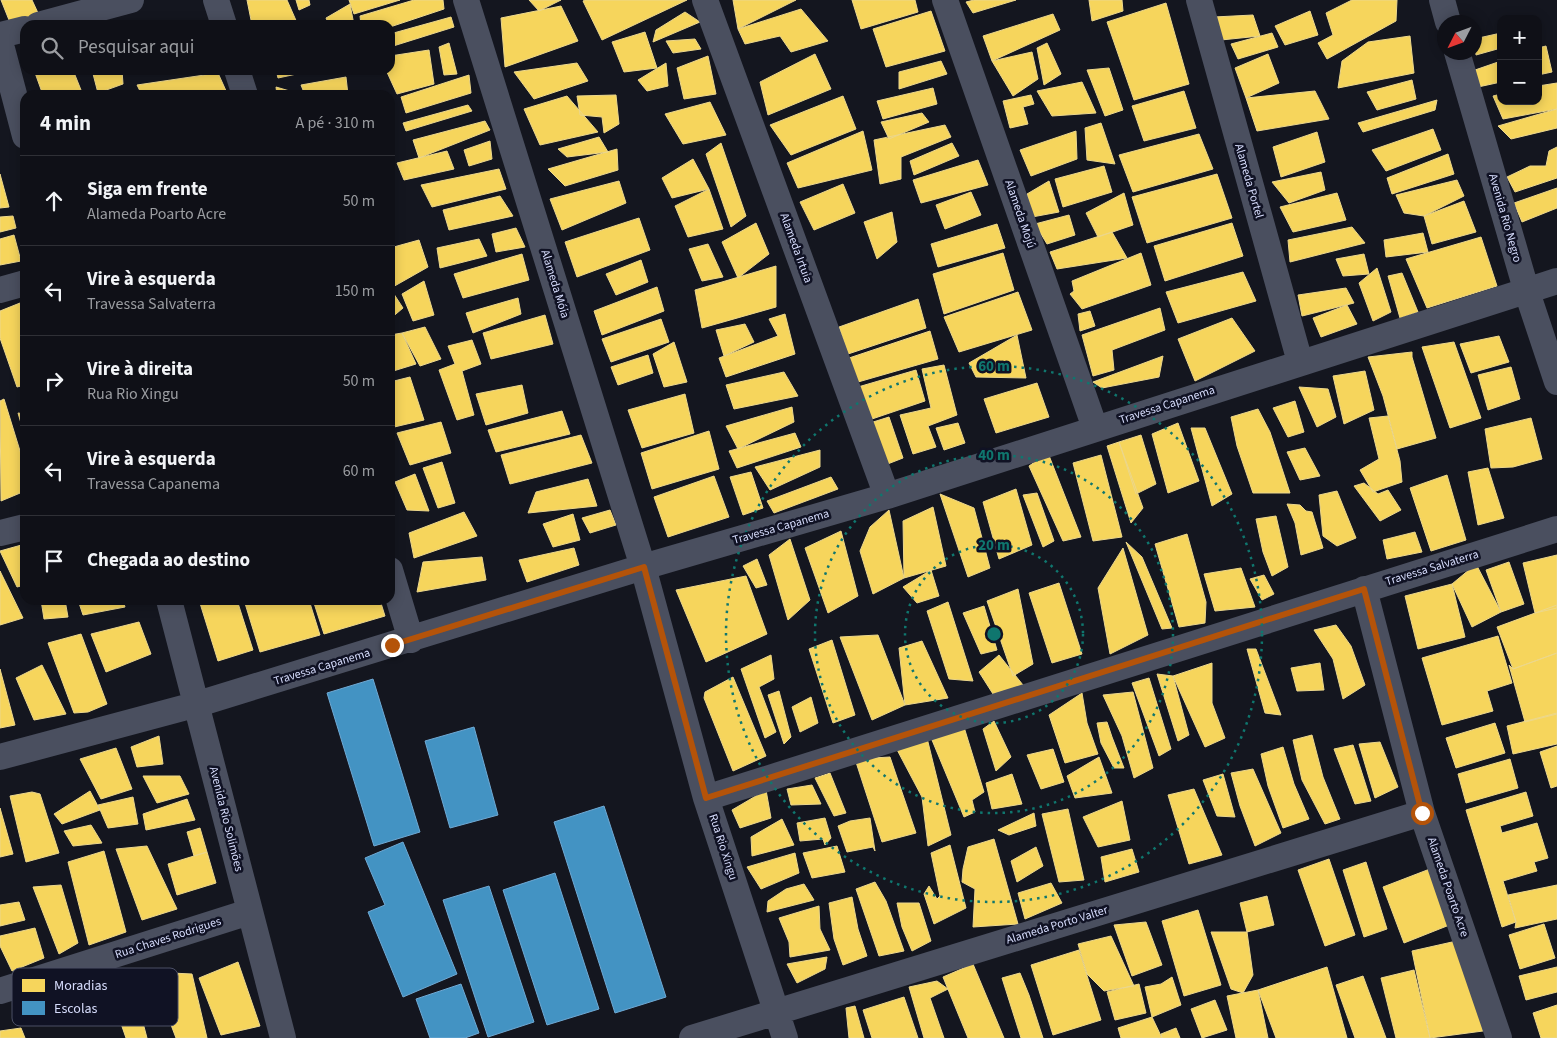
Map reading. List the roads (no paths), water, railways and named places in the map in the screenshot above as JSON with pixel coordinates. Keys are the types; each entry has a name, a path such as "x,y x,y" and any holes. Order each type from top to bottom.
{"street":[{"path":"57,20 131,0"},
{"path":"216,0 222,20"},
{"name":"Alameda Móia","path":"466,0 644,567"},
{"name":"Alameda Irtuia","path":"705,0 887,496"},
{"name":"Alameda Mojú","path":"945,0 1095,428"},
{"name":"Alameda Portel","path":"1199,0 1300,362"},
{"path":"1442,0 1446,15"},
{"path":"0,35 20,29"},
{"path":"0,41 20,117"},
{"name":"Avenida Rio Negro","path":"1459,60 1526,289 1557,382"},
{"path":"239,75 243,90"},
{"name":"Travessa Capanema","path":"0,757 198,704 644,567 887,496 1526,289 1557,281"},
{"path":"0,290 20,284"},
{"path":"0,533 20,528"},
{"name":"Travessa Salvaterra","path":"706,798 1557,529"},
{"name":"Rua Rio Xingu","path":"644,567 706,798 785,1038"},
{"path":"395,587 411,640"},
{"name":"Alameda Poarto Acre","path":"1364,589 1422,813 1499,1038"},
{"name":"Avenida Rio Solimões","path":"170,605 198,704 283,1038"},
{"name":"Alameda Porto Valter","path":"692,1038 1422,813"},
{"name":"Rua Chaves Rodrigues","path":"73,968 250,912"},
{"name":"Rua Chaves Rodrigues","path":"0,991 12,987"}]}
